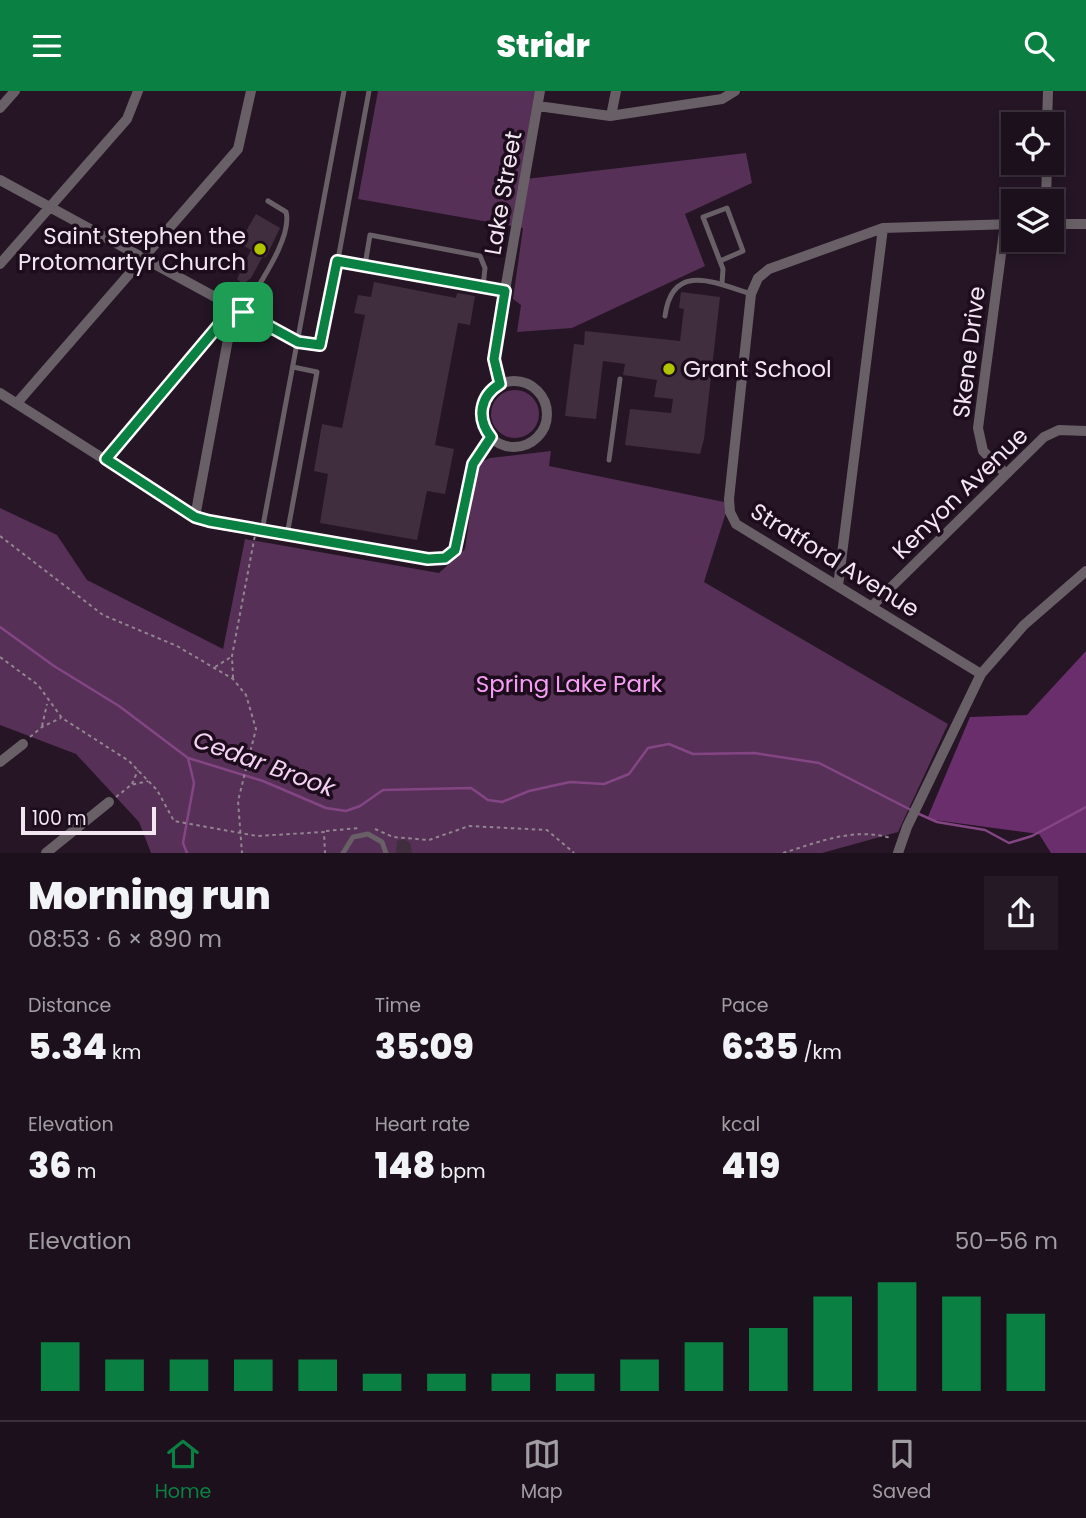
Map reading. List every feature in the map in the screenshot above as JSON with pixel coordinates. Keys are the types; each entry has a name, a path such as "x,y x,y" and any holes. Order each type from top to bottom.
{"street":[{"path":"0,108 15,91"},
{"path":"0,264 127,119 138,91"},
{"path":"16,403 238,149 251,91"},
{"name":"Lake Street","path":"500,384 494,359 540,91"},
{"path":"611,116 616,91"},
{"path":"538,106 611,116 722,99 735,91"},
{"path":"1047,112 1048,91"},
{"path":"0,180 283,334"},
{"path":"1064,224 1086,224"},
{"path":"838,586 883,228 1001,225"},
{"name":"Stratford Avenue","path":"883,228 769,269 758,278 751,294 729,499 730,512 737,524 981,674"},
{"name":"Skene Drive","path":"1005,252 978,428 983,451 1006,474"},
{"path":"106,459 238,310"},
{"path":"0,393 195,517 238,310"},
{"path":"523,382 540,394 546,407 546,421 535,439 527,444 509,446 491,437 483,423 483,404 500,384 523,382"},
{"name":"Kenyon Avenue","path":"871,607 1044,437 1059,430 1086,431"},
{"path":"898,853 907,827 981,674 1024,625 1086,571"},
{"path":"0,762 23,744"},
{"path":"46,853 109,802"}],"lane":[{"path":"259,530 298,342 344,91"},
{"path":"283,334 298,342 317,346 323,341 369,91"},
{"path":"238,310 288,226 286,212 268,201"},
{"path":"720,261 743,251 727,208 704,217 720,261 722,284"},
{"path":"365,265 370,235 480,256 485,268 483,287"},
{"path":"337,261 505,291"},
{"path":"665,316 667,299 677,284 690,279 722,284 751,294"},
{"path":"287,535 317,372 293,367"},
{"path":"610,460 620,379"},
{"path":"195,517 428,559 445,558 455,550 473,464 491,437"},
{"path":"343,853 352,837 368,834 382,842 386,853"}],"path":[{"path":"233,679 232,656 259,530"},
{"path":"0,535 103,615 148,631 233,679 246,695 256,729 253,752 237,801 242,853"},
{"path":"214,668 232,656"},
{"path":"0,657 38,685 47,702 62,718 111,748 138,770 149,781 174,821 278,836 365,827"},
{"path":"42,727 47,716 47,702"},
{"path":"23,744 42,727 62,718"},
{"path":"131,785 138,770"},
{"path":"109,802 131,785 149,781"},
{"path":"372,828 393,837 429,840 469,827 547,830 574,853"},
{"path":"324,832 325,853"},
{"path":"783,853 841,835 884,836 901,841"}],"green space":[{"path":"378,91 542,91 526,179 746,153 752,183 685,214 705,266 572,328 517,332 521,305 513,299 523,228 358,199"},
{"path":"515,390 532,397 539,414 532,431 515,438 498,431 491,414 498,397"},
{"name":"Spring Lake Park","path":"551,451 549,466 729,503 704,582 948,724 898,832 822,853 151,853 139,822 76,754 0,725 0,508 57,535 87,580 223,649 245,539 439,573 465,549 477,464 490,458"}],"shaded area":[{"path":"1086,651 1086,853 1051,853 1039,834 927,819 970,717 1027,715"}],"building":[{"name":"Saint Stephen the Protomartyr Church","path":"256,214 280,228 266,257 263,256 251,278 243,284 237,279 251,250 239,243"},
{"path":"374,282 456,298 457,293 475,296 470,325 458,323 435,445 454,449 445,494 427,491 417,540 320,523 328,474 314,471 322,424 342,428 365,315 354,313 358,295 371,297"},
{"name":"Grant School","path":"681,292 720,297 700,454 625,445 630,409 671,413 673,399 654,397 657,380 623,375 625,364 603,361 596,419 565,416 574,344 584,345 585,331 680,341 684,309 679,308"},
{"path":"404,839 410,843 412,853 396,853 397,841"}],"waterway":[{"name":"Cedar Brook","path":"0,627 54,666 119,706 188,758 263,781 326,808 346,811 360,806 383,790 471,788 488,800 502,802 529,791 570,782 604,784 629,774 648,748 669,744 693,754 754,753 819,763 913,811"},
{"path":"187,853 183,843 194,783 188,758"},
{"name":"Cedar Brook","path":"919,814 937,822 985,830 1009,843 1032,836 1086,807"}],"place":[{"name":"Saint Stephen the Protomartyr Church","path":"260,249"},
{"name":"Grant School","path":"669,369"}],"route":[{"path":"337,261 505,291 494,359 500,384 486,396 481,414 486,431 491,437 473,464 455,550 445,558 428,559 209,521 195,517 106,459 234,307 243,312 298,342 320,345 323,341 337,261"}]}
